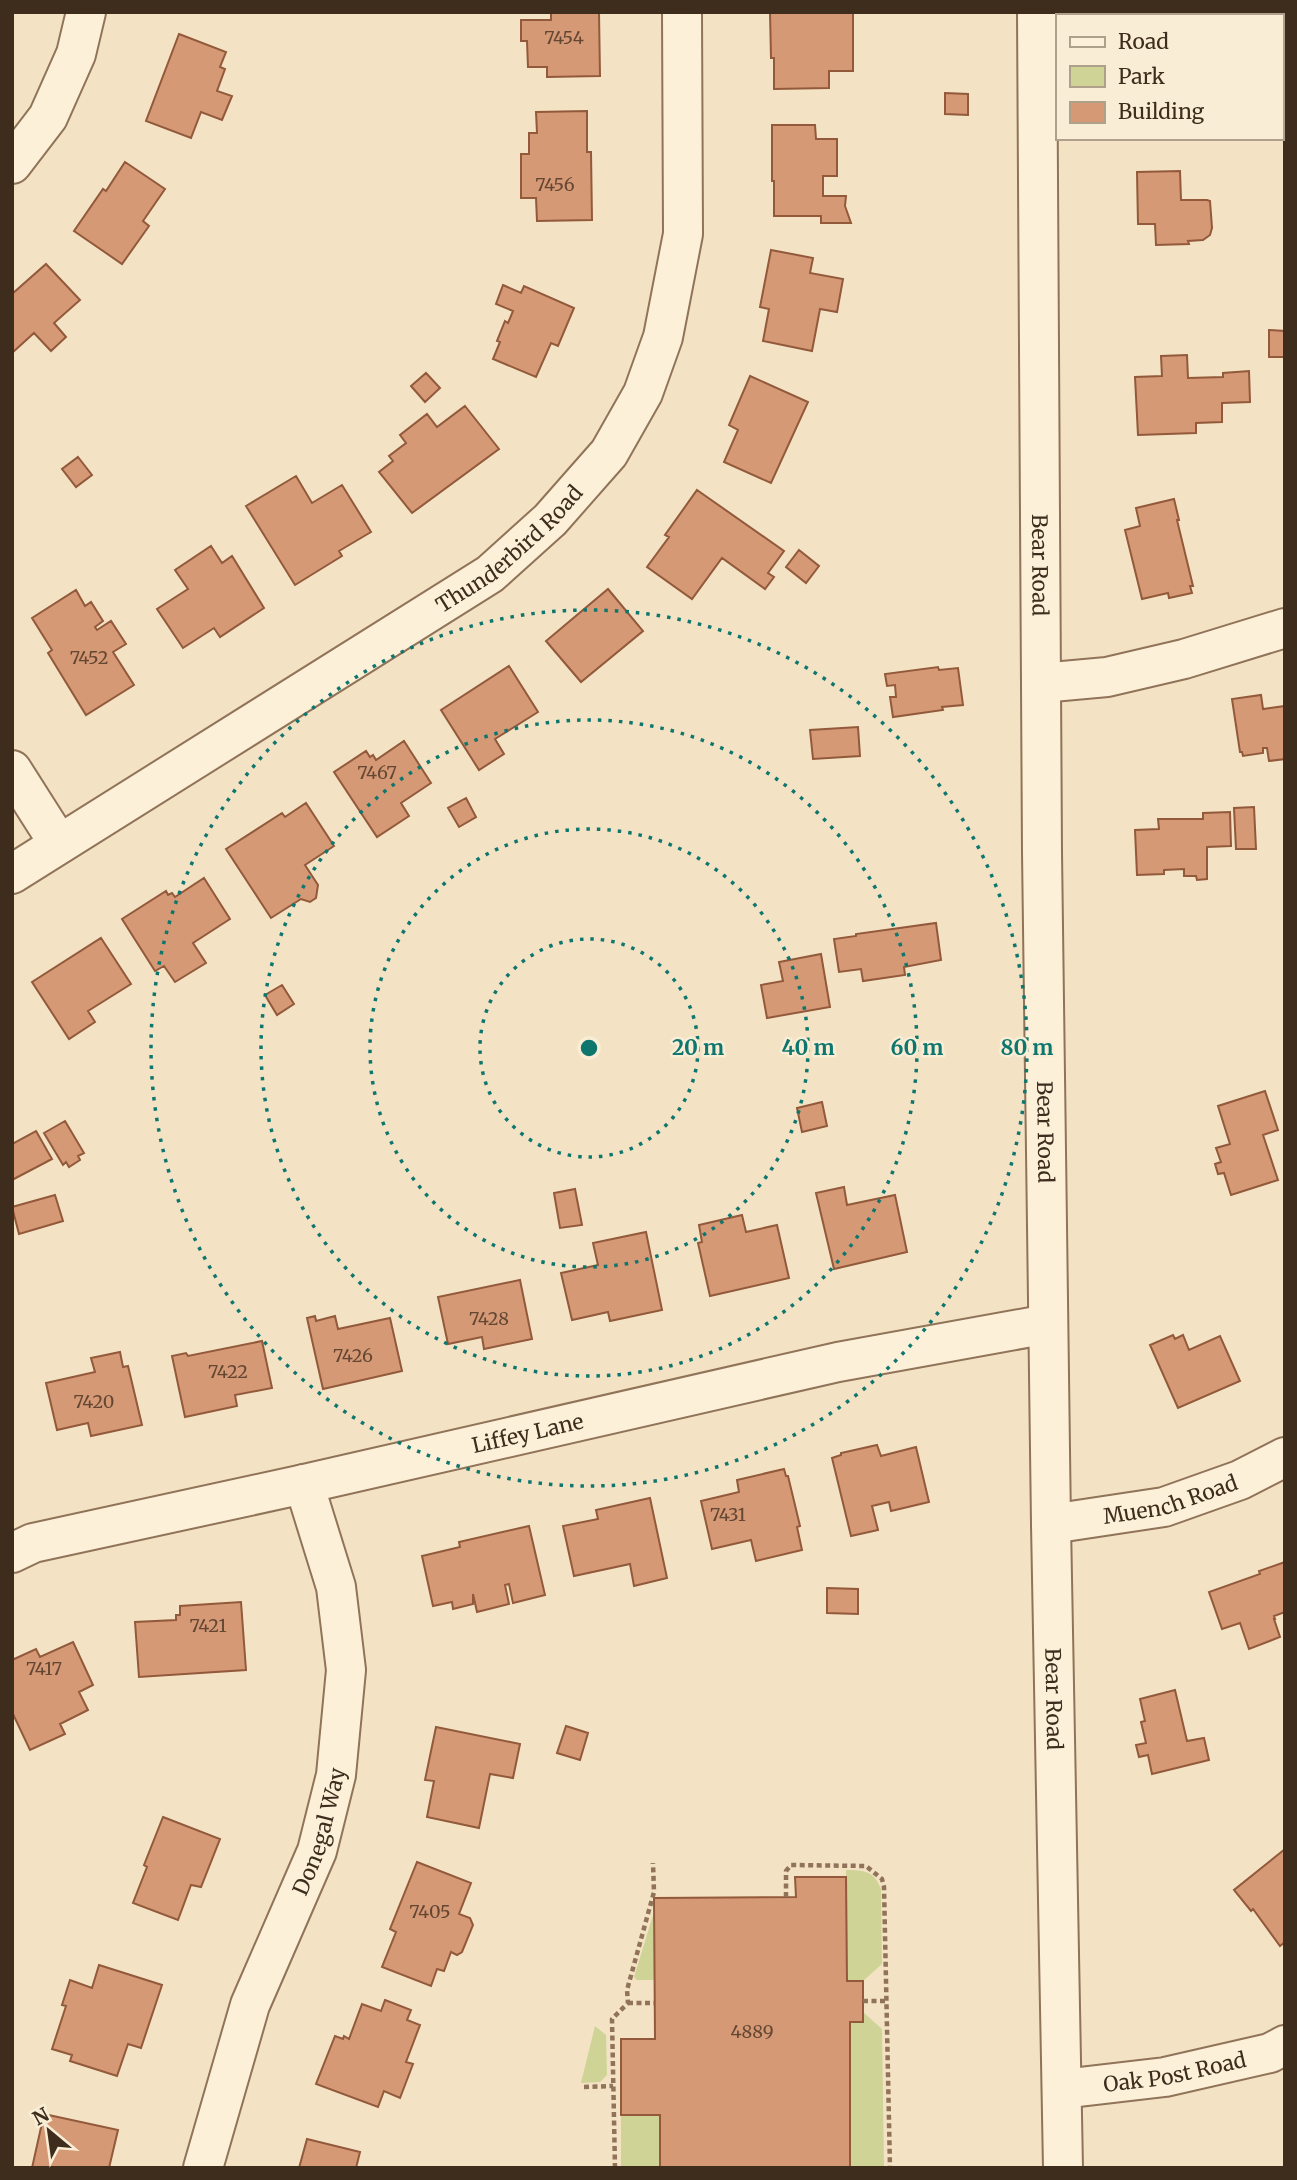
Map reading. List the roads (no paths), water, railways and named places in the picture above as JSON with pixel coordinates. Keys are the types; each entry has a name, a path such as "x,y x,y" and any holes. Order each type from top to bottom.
{"street":[{"path":"12,164 48,117 76,54 86,12"},
{"name":"Thunderbird Road","path":"12,874 490,574 550,520 609,453 643,394 663,337 683,234 682,12"},
{"name":"Bear Road","path":"1037,12 1048,1324 1063,2168"},
{"path":"1041,683 1107,677 1184,659 1285,628"},
{"path":"12,770 59,844"},
{"name":"Liffey Lane","path":"12,1553 33,1543 838,1362 1048,1324"},
{"name":"Muench Road","path":"1051,1524 1164,1507 1240,1480 1285,1457"},
{"name":"Donegal Way","path":"203,2168 250,2006 317,1850 336,1775 346,1670 336,1587 304,1483"},
{"name":"Oak Post Road","path":"1062,2089 1164,2077 1270,2053 1285,2045"}]}
